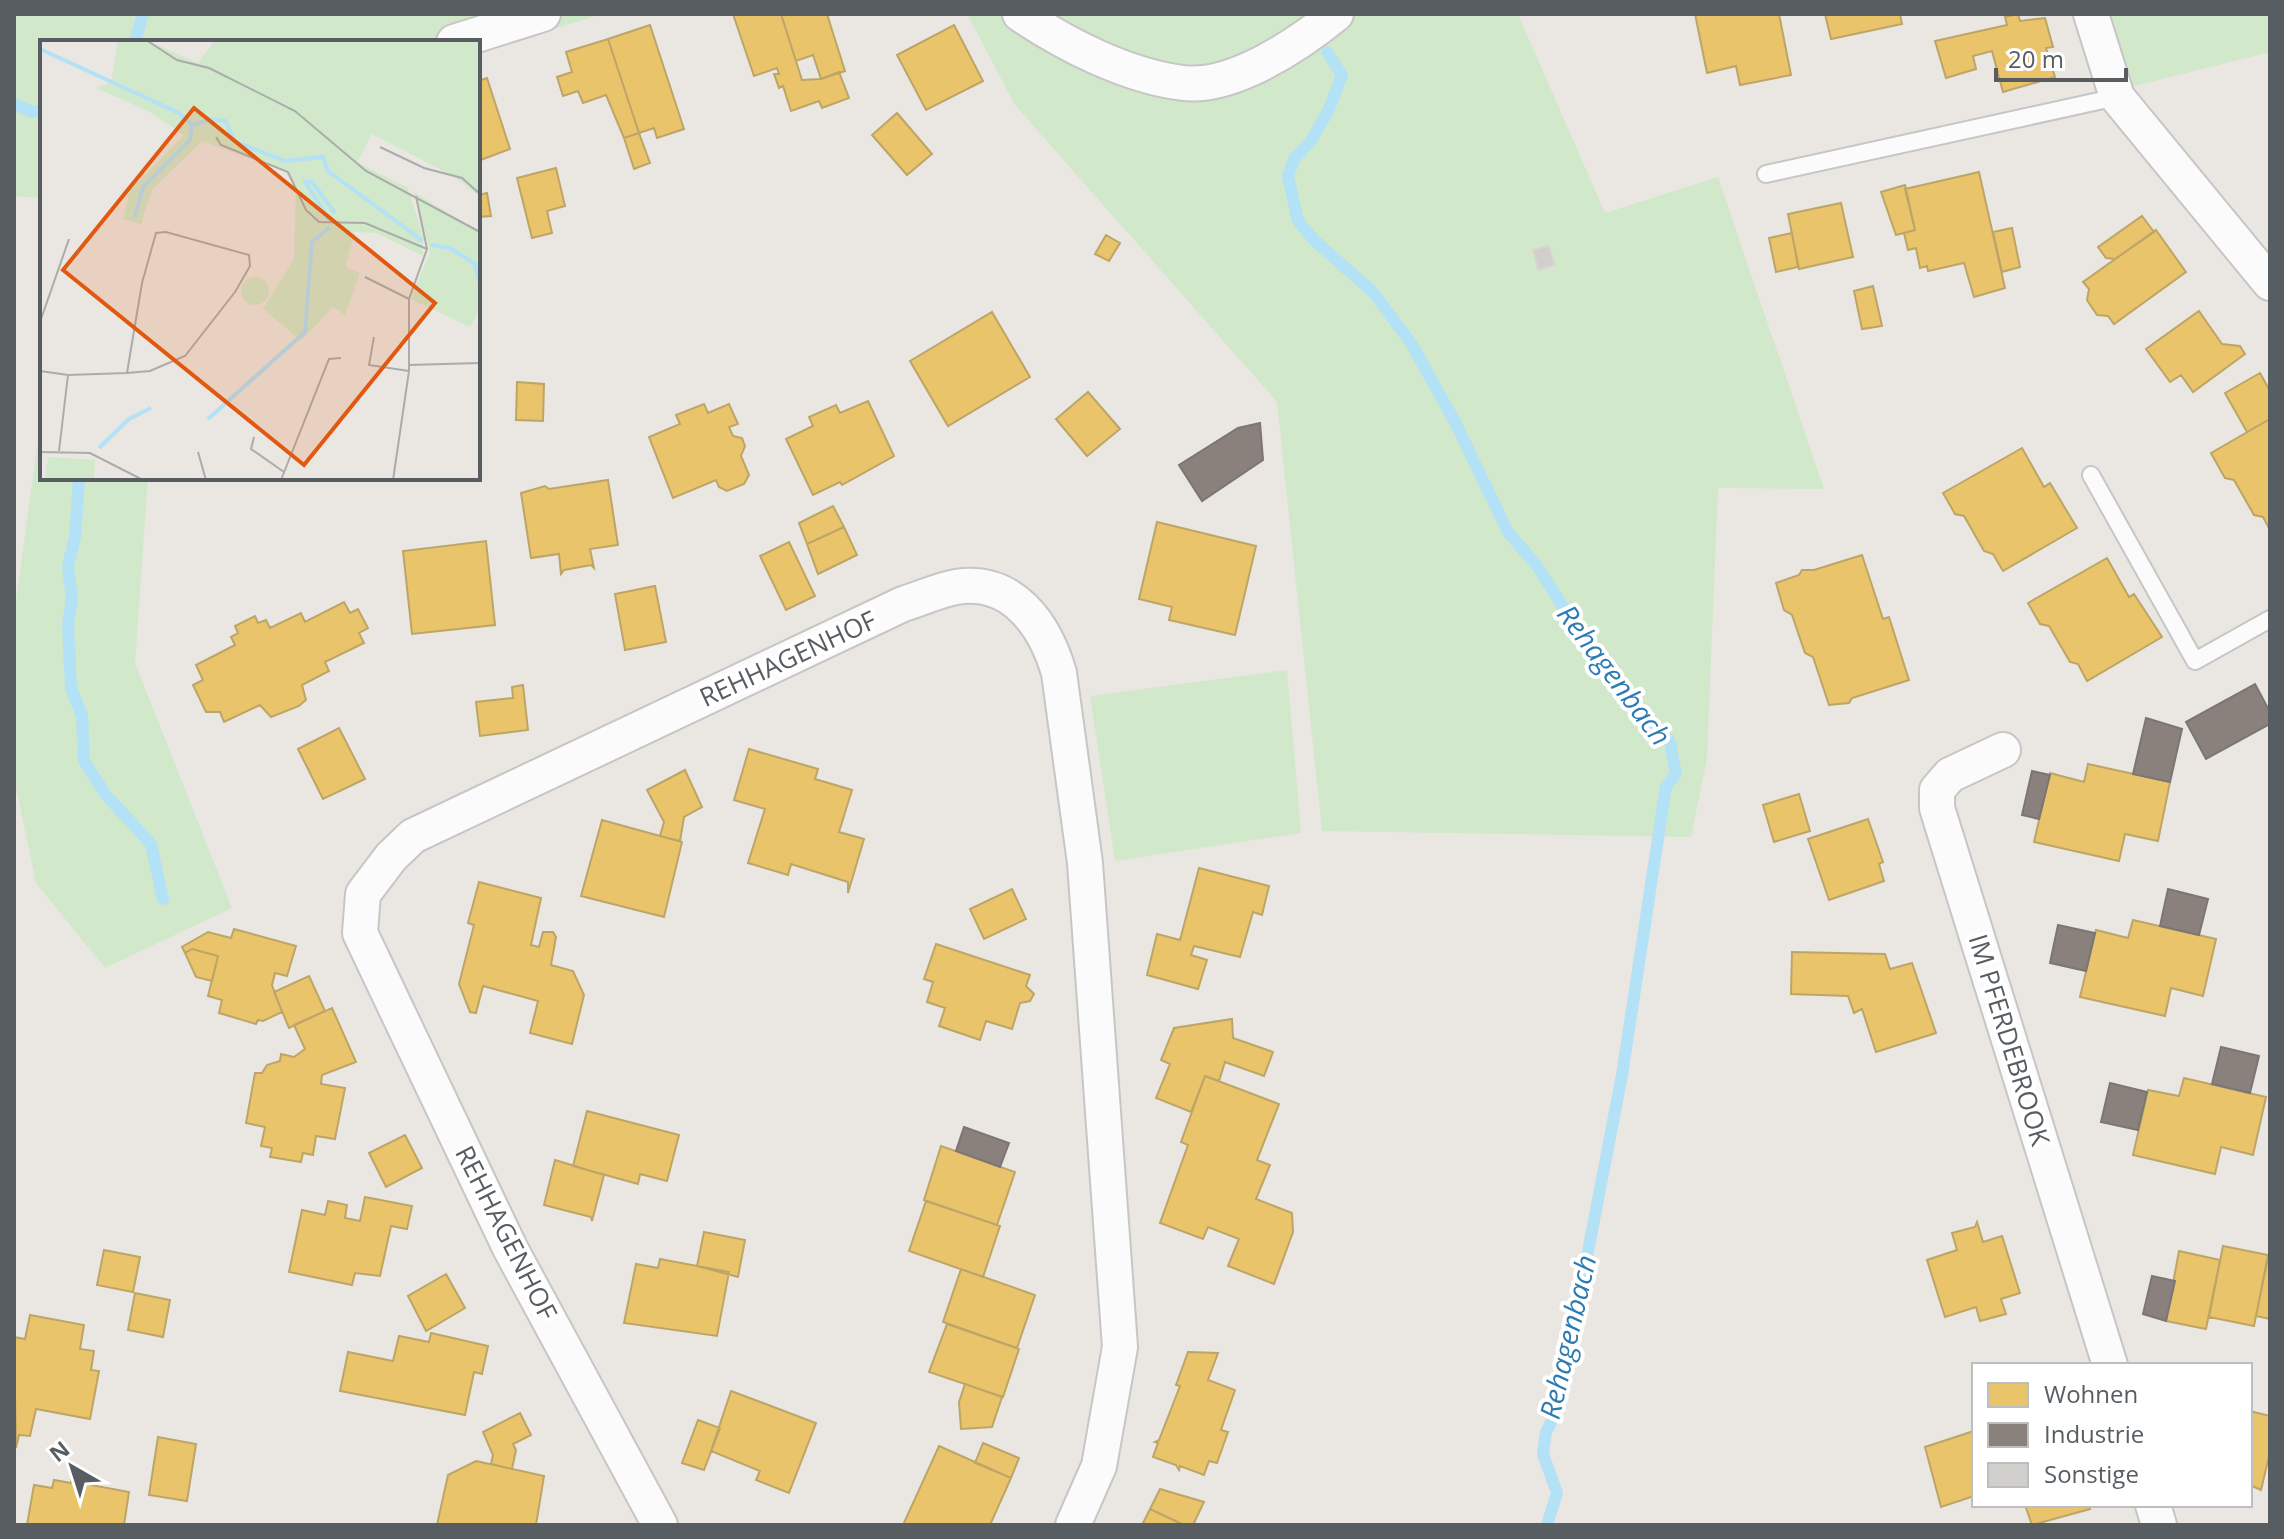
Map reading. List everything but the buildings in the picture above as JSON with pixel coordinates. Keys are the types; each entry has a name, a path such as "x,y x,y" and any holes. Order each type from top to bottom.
{"street":[{"path":"460,40 543,14"},
{"path":"1020,14 1116,64 1185,83 1241,74 1304,40 1336,14"},
{"path":"2091,14 2117,97 2270,283"},
{"name":"REHHAGENHOF","path":"660,1525 510,1248 360,933 363,894 391,857 413,836 903,604 957,587 997,588 1031,614 1050,643 1059,673 1085,863 1120,1347 1099,1466 1073,1525"},
{"name":"IM PFERDEBROOK","path":"2003,750 1950,775 1937,790 1937,808 2109,1363"}],"lane":[{"path":"1766,174 2117,97"},
{"path":"2091,475 2195,661 2270,619"}],"green space":[{"path":"14,14 601,14 480,53 480,40 40,40 40,198 14,196"},
{"path":"967,14 1518,14 1605,213 1718,177 1824,489 1718,488 1707,758 1691,837 1322,831 1277,402 1015,105"},
{"path":"2107,14 2270,14 2270,52 2130,87"},
{"path":"40,426 40,480 148,480 135,663 232,908 105,968 36,883 14,778 14,615"},
{"path":"1287,670 1301,833 1115,861 1090,696"}],"waterway":[{"path":"136,40 143,14"},
{"name":"Rehagenbach","path":"1327,52 1342,75 1329,109 1311,141 1294,159 1288,176 1298,221 1314,240 1373,292 1411,343 1455,422 1508,532 1537,566 1591,651 1670,742 1676,774 1666,786 1622,1075 1564,1376 1553,1419 1546,1432 1543,1454 1557,1493 1547,1525"},
{"path":"14,104 32,112 40,111"},
{"path":"79,480 75,537 68,566 72,599 68,624 71,688 82,716 84,761 106,795 151,844 163,899"}]}
